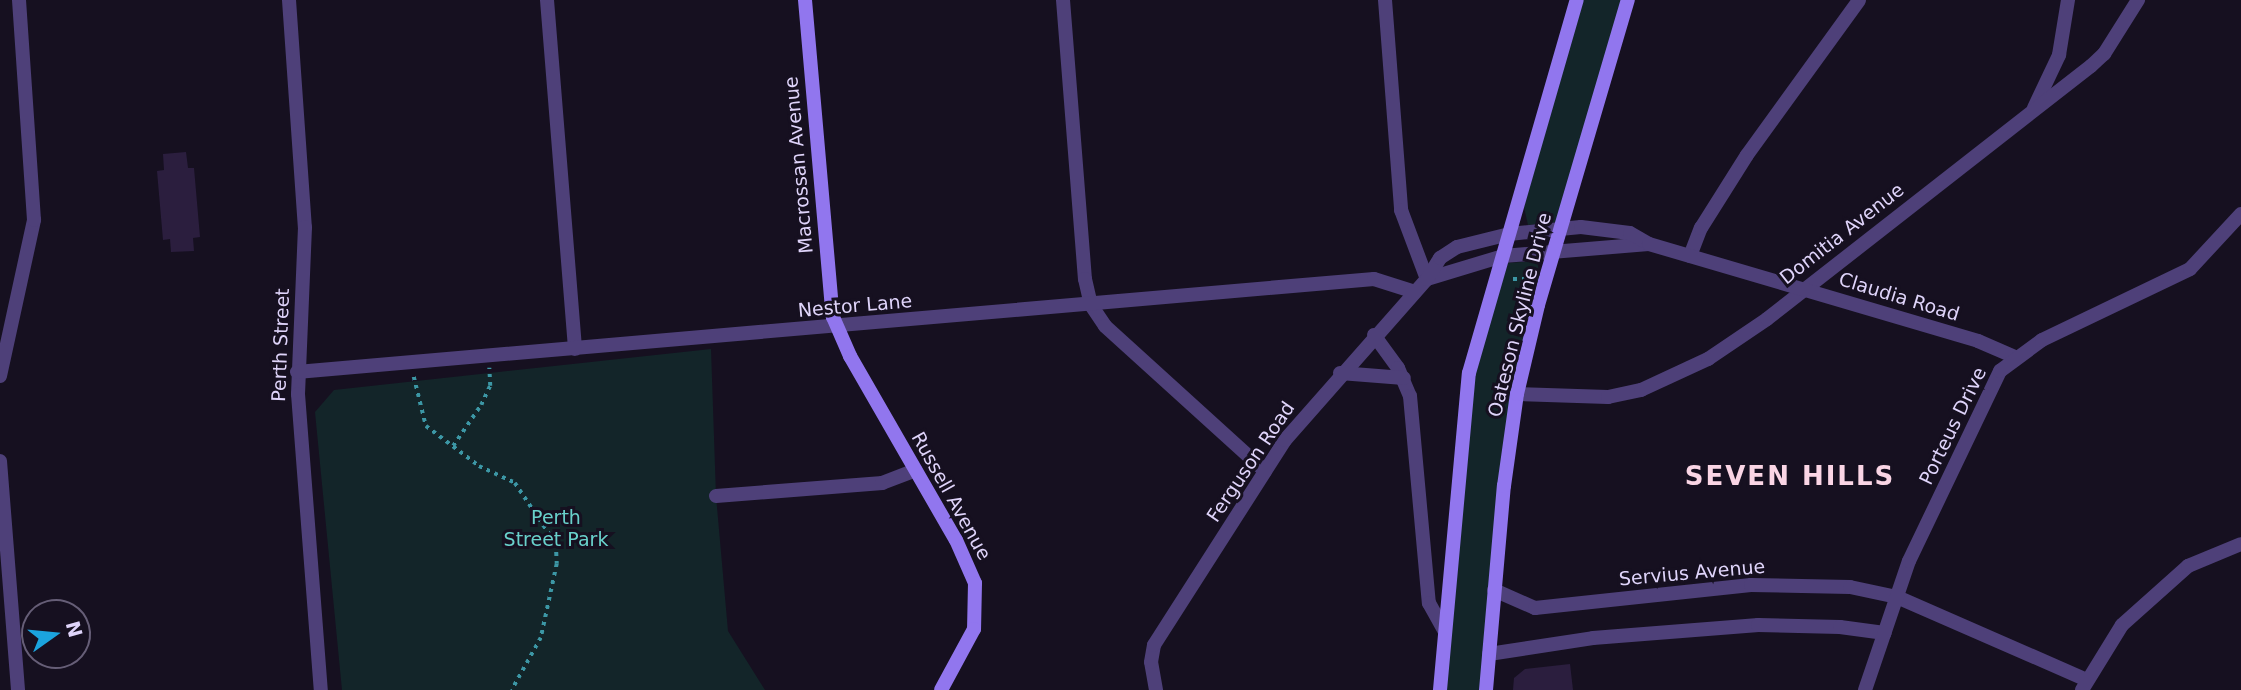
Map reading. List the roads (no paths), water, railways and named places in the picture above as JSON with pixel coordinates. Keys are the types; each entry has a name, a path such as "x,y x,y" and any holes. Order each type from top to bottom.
{"main road":[{"name":"Macrossan Avenue","path":"805,0 821,209 836,327"},
{"name":"Oateson Skyline Drive","path":"1440,690 1465,398 1577,0"},
{"name":"Oateson Skyline Drive","path":"1486,690 1494,590 1517,394 1554,251 1628,0"},
{"name":"Russell Avenue","path":"836,327 965,557 977,596 974,629 941,690"}],"street":[{"path":"0,376 34,206 19,0"},
{"name":"Perth Street","path":"289,0 305,228 297,372 321,690"},
{"path":"547,0 575,349"},
{"path":"1063,0 1085,279 1091,305 1105,326 1265,471"},
{"path":"1385,0 1401,210 1427,279 1503,256"},
{"path":"1690,256 1701,228 1747,155 1859,0"},
{"path":"2033,110 2059,55 2068,0"},
{"name":"Domitia Avenue","path":"1517,394 1608,397 1641,390 1708,359 1767,319 2104,54 2137,0"},
{"name":"Porteus Drive","path":"1865,690 1897,597 1987,393 2015,356 2190,269 2241,214"},
{"name":"Claudia Road","path":"1509,234 1598,228 1630,233 1649,244 1804,288 2015,356"},
{"name":"Ferguson Road","path":"1157,690 1151,662 1154,645 1265,471 1340,373 1427,279 1447,252 1509,234"},
{"name":"Claudia Road","path":"1503,256 1649,244"},
{"name":"Nestor Lane","path":"297,372 1374,279 1415,292"},
{"path":"1374,335 1404,378 1412,410 1429,603 1444,630"},
{"path":"1340,373 1404,378"},
{"path":"0,461 19,690"},
{"path":"716,496 882,482 916,470"},
{"path":"2084,685 2122,625 2188,566 2241,544"},
{"name":"Servius Avenue","path":"1494,590 1528,608 1751,585 1850,587 1897,597 2084,685"},
{"path":"1489,654 1570,641 1758,625 1840,627 1885,634"}],"district":[{"name":"SEVEN HILLS","path":"1790,477"}],"park label":[{"name":"Perth Street Park","path":"556,529"}]}
